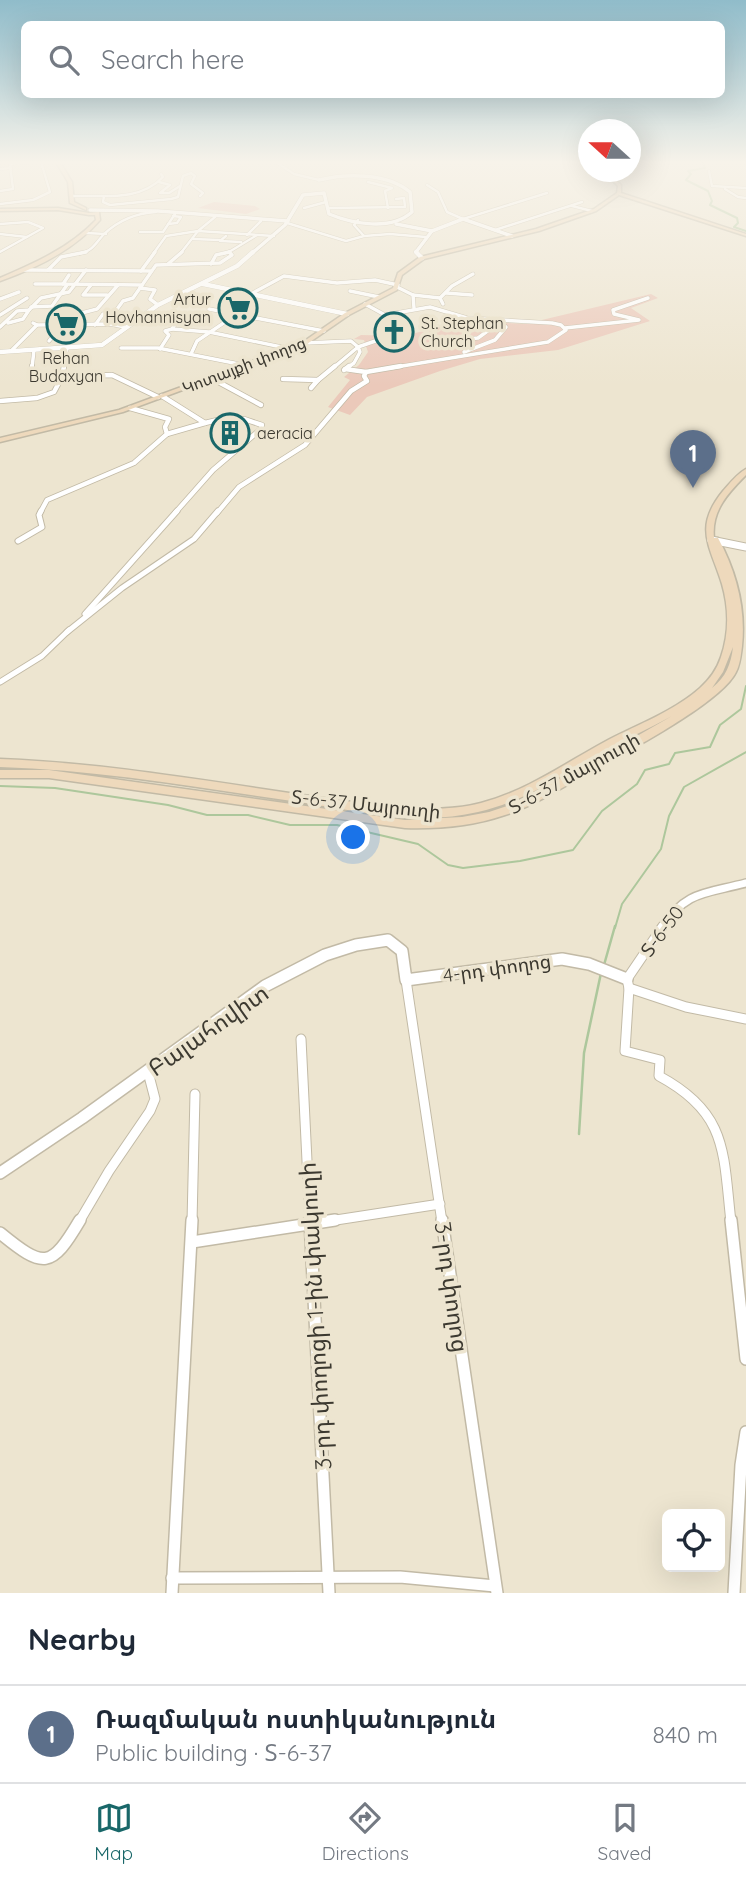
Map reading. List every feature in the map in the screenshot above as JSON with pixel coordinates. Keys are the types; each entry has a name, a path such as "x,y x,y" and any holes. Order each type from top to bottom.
{"main road":[{"path":"0,278 41,258 76,236"},
{"path":"0,278 24,270 66,248 82,236"},
{"path":"422,258 511,236"},
{"name":"Կոտայքի փողոց","path":"0,440 130,408 305,344 347,314 398,286 398,278 404,270 422,258"},
{"path":"712,538 714,511 746,471"},
{"name":"Տ-6-37 մայրուղի","path":"0,774 49,774 380,815 436,825 488,818 517,807 651,726 704,701 732,675 742,629 735,597 712,538"},
{"name":"Տ-6-37 Մայրուղի","path":"0,763 50,763 90,767 380,815"}],"street":[{"path":"22,236 28,237"},
{"path":"48,270 61,257 92,251 104,236"},
{"path":"141,271 163,236"},
{"path":"167,264 194,236"},
{"path":"220,240 227,236"},
{"path":"193,239 240,243 246,239 245,236"},
{"path":"211,264 216,255 229,252 255,236"},
{"path":"0,352 102,345 158,305 237,266 274,236"},
{"path":"332,236 346,241 363,236"},
{"path":"418,236 426,237 416,253 422,258"},
{"path":"0,252 28,237"},
{"path":"106,324 123,301 133,298 157,264 224,262 232,255 229,252"},
{"path":"24,270 151,271"},
{"path":"0,327 19,310 48,307 59,298 70,294 86,270"},
{"path":"191,354 197,341 237,314 251,294 284,276 317,282 375,280 398,286 413,295 440,298 452,286 473,274"},
{"path":"59,298 57,296 69,275"},
{"path":"35,284 141,287 155,290 150,299 158,305"},
{"path":"204,284 347,314"},
{"path":"91,285 83,295 107,295"},
{"path":"93,295 103,285"},
{"path":"70,325 78,314 97,309 118,285"},
{"path":"350,291 379,297"},
{"path":"0,299 19,292"},
{"path":"446,293 472,295"},
{"path":"413,295 414,308"},
{"path":"0,316 8,308 17,307 27,298"},
{"path":"6,323 23,319 41,298 59,298"},
{"path":"440,298 443,304"},
{"path":"365,304 389,317 414,308 432,307 454,316 499,322 552,323 565,328 639,320 614,314 612,310 648,298"},
{"path":"209,310 324,331"},
{"path":"95,324 103,314 115,313"},
{"path":"172,329 177,321 187,320"},
{"path":"459,340 478,338 499,322"},
{"path":"462,355 495,340 506,327 499,322"},
{"path":"11,351 35,323 106,324 125,327"},
{"path":"49,341 62,325"},
{"path":"361,347 354,363 345,370 366,372 548,342 564,334 565,328"},
{"path":"160,349 169,335 165,331 172,329 209,332 291,349"},
{"path":"311,388 361,347 380,338 395,346"},
{"path":"305,344 344,341 372,349"},
{"path":"0,401 37,398 54,392 62,377 67,348"},
{"path":"121,348 160,349 244,365"},
{"path":"31,382 34,350"},
{"path":"67,632 122,587 194,539 239,487 305,444 351,391 367,382 364,376 366,372"},
{"path":"87,376 112,374 160,396 205,424"},
{"path":"211,378 261,405"},
{"path":"283,379 318,380"},
{"path":"130,408 169,419 165,427 167,434"},
{"path":"18,541 42,527 39,515 47,500 103,479 137,462 155,442 167,434 234,416"},
{"path":"0,682 42,656 67,632 213,470 261,429 262,425 244,419"},
{"path":"712,538 746,547"},
{"name":"Տ-6-50","path":"626,982 673,911 688,898 746,883"},
{"name":"Բալահովիտ","path":"0,1173 298,967 338,949 388,940 402,951 406,980"},
{"name":"4-րդ փողոց","path":"406,980 562,959 589,964 626,982"},
{"name":"3-րդ փողոց","path":"406,980 496,1589"},
{"path":"746,1019 686,1007 626,982 625,1051 660,1060 659,1076 692,1093 708,1114 722,1143 746,1359"},
{"name":"3-րդ փողոցի 1-ին փակուղի","path":"301,1039 329,1593"},
{"path":"0,1233 34,1258 52,1259 61,1252 155,1099 148,1072"},
{"path":"172,1593 192,1242 195,1094"},
{"path":"192,1242 440,1204"},
{"path":"734,1593 741,1465 746,1432"},
{"path":"172,1578 400,1577 496,1589"}],"shaded area":[{"path":"651,294 658,298 631,308 650,321 558,350 480,359 440,371 367,397 350,415 328,407 350,380 344,377 359,365 368,352 364,340 354,339 361,335 403,336 440,327 490,322 525,324"}],"waterway":[{"path":"0,786 55,788 168,805 207,815 248,815 290,825 337,825 418,844 448,865 463,868 520,861 573,850 602,811 637,784 645,770 669,764 675,753 710,747 720,725 741,709 746,686"},
{"path":"615,928 622,904 661,849 669,816 684,787 746,752"},
{"path":"604,965 615,926"},
{"path":"579,1134 584,1053 601,973"}],"place":[{"name":"Artur Hovhannisyan","path":"238,308"},
{"name":"Rehan Budaxyan","path":"66,324"},
{"name":"St. Stephan Church","path":"394,332"},
{"name":"aeracia","path":"230,433"},
{"name":"Ռազմական ոստիկանություն","path":"693,488"}]}
